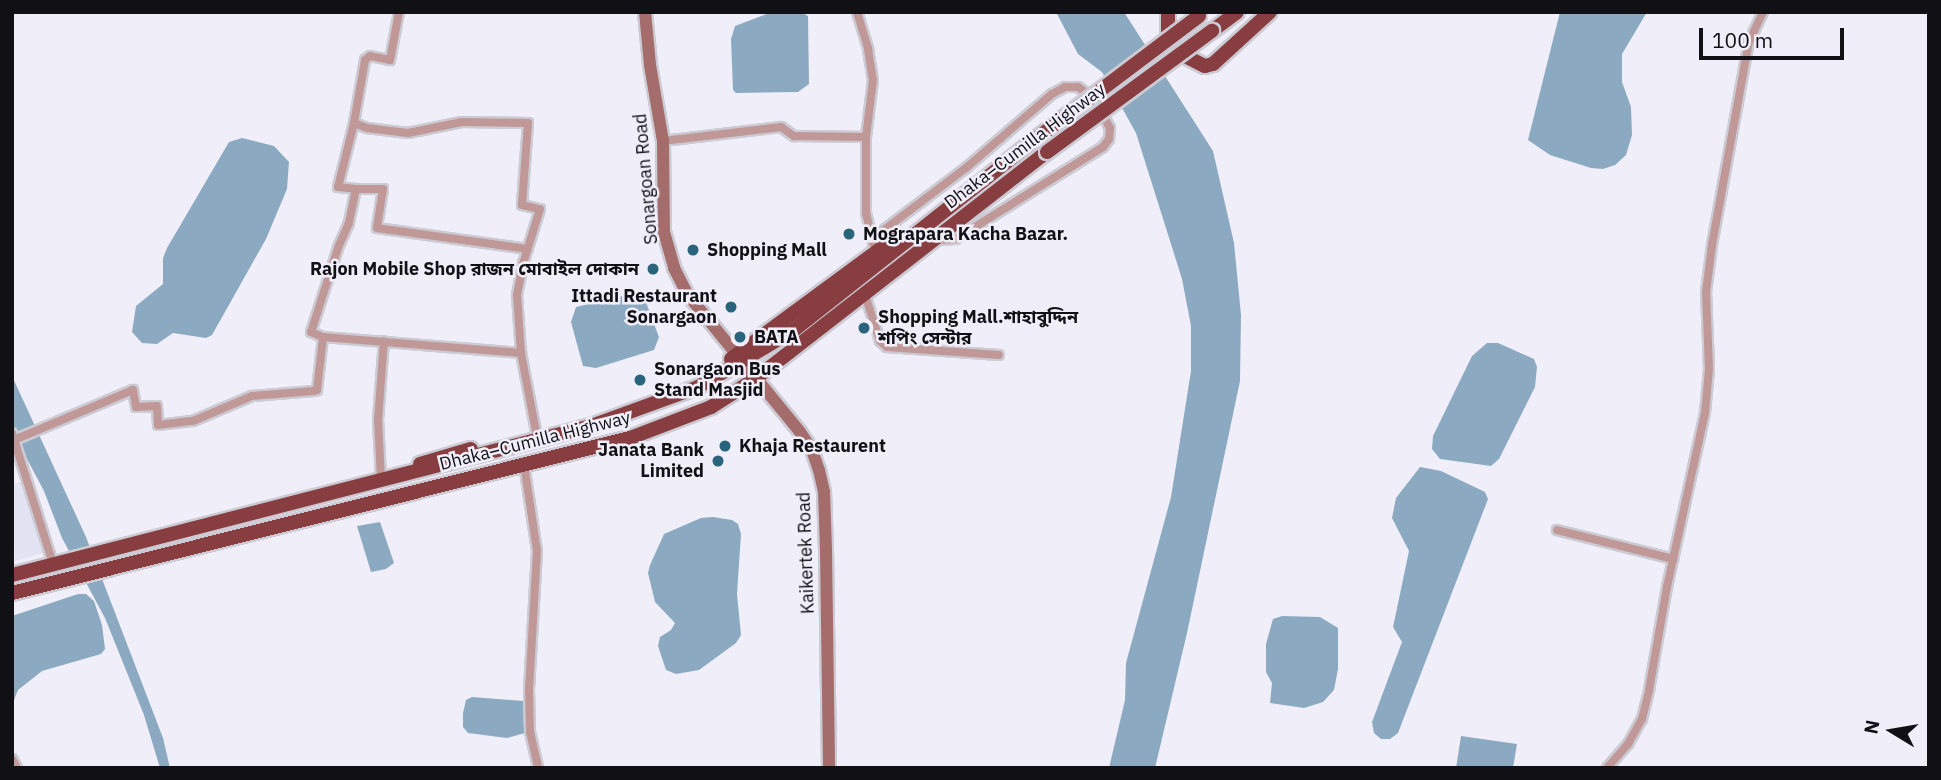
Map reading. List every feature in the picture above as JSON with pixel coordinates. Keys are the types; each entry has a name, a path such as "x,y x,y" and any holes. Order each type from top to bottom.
{"highway":[{"path":"1168,12 1168,35 1185,56 1205,66 1213,64 1270,12"},
{"name":"Dhaka–Cumilla Highway","path":"12,593 661,428 711,407 755,379 1047,152 1237,12"},
{"name":"Dhaka–Cumilla Highway","path":"17,573 591,426 698,387 739,359 794,330 973,187 1202,14"},
{"path":"401,475 432,459 536,432 649,398 739,359 874,246 973,187"}],"main road":[{"name":"Sonargoan Road","path":"645,12 663,141 664,232 674,268 688,295 739,359"},
{"name":"Kaikertek Road","path":"739,359 812,450 824,492 829,768"}],"street":[{"path":"399,12 390,60 370,56 365,60 354,123 338,187 383,189 377,228 528,249"},
{"path":"857,12 868,48 873,80 866,137 866,213 874,246 1058,90 1078,87 1096,99 1110,128 1109,139 1102,147 956,239 933,240"},
{"path":"1607,768 1628,744 1642,719 1705,413 1709,369 1706,292 1712,246 1749,42 1763,12"},
{"path":"354,123 361,127 408,133 462,122 528,124 522,205 540,209 517,295 521,353 536,432"},
{"path":"663,141 781,127 794,136 866,137"},
{"path":"356,189 347,231 339,245 311,332 323,337 521,353"},
{"path":"865,295 880,341 887,348 999,355"},
{"path":"59,563 13,436 49,428 133,390 136,407 157,406 158,425 193,421 252,396 314,391 317,390 323,337"},
{"path":"381,479 378,420 384,341"},
{"path":"524,464 537,551 529,690 530,732 538,768"},
{"path":"1557,530 1673,559"},
{"path":"12,759 17,768"}],"shaded area":[{"path":"29,480 48,552 15,561 12,484"}],"water":[{"path":"772,12 801,12 808,16 809,84 798,92 736,93 733,90 731,39 735,26"},
{"path":"1056,12 1124,12 1213,151 1234,243 1241,315 1240,381 1187,633 1155,768 1109,768 1125,700 1126,663 1171,497 1191,371 1191,326 1182,279 1136,133 1102,72 1078,54"},
{"path":"1560,12 1647,12 1622,54 1622,82 1631,107 1632,135 1626,155 1615,165 1603,169 1550,155 1528,140"},
{"path":"242,138 274,146 289,162 287,189 266,239 212,335 206,338 173,333 157,344 142,343 132,332 136,306 163,284 163,258 167,248 229,142"},
{"path":"635,293 643,294 659,337 654,350 596,368 583,366 571,322 576,307"},
{"path":"1487,343 1498,343 1534,359 1537,367 1535,387 1499,459 1491,466 1440,459 1432,449 1433,436 1472,356"},
{"path":"12,376 86,537 163,738 170,768 160,768 144,715 105,618 62,538 44,491 19,444 12,421"},
{"path":"1420,467 1441,471 1485,492 1488,499 1398,733 1390,739 1381,739 1374,733 1372,722 1402,642 1393,627 1409,551 1392,518 1396,498"},
{"path":"701,518 732,520 738,524 741,534 737,594 741,635 736,643 699,670 676,674 666,670 658,646 660,637 671,630 675,623 655,602 648,573 664,534"},
{"path":"380,522 394,563 386,569 371,572 357,526"},
{"path":"78,594 86,594 94,601 102,625 105,649 101,654 42,671 18,690 12,705 12,616"},
{"path":"1282,616 1320,617 1338,628 1338,669 1334,690 1323,702 1304,708 1270,703 1272,683 1266,672 1266,644 1273,619"},
{"path":"472,697 524,701 525,733 507,738 468,733 463,727 463,713 466,700"},
{"path":"1461,736 1517,744 1513,768 1456,768"}],"place":[{"name":"Mograpara Kacha Bazar.","path":"849,234"},
{"name":"Shopping Mall","path":"693,250"},
{"name":"Rajon Mobile Shop রাজন মোবাইল দোকান","path":"653,269"},
{"name":"Ittadi Restaurant Sonargaon","path":"731,307"},
{"name":"Shopping Mall.শাহাবুদ্দিন শপিং সেন্টার","path":"864,328"},
{"name":"BATA","path":"740,337"},
{"name":"Sonargaon Bus Stand Masjid","path":"640,380"},
{"name":"Khaja Restaurent","path":"725,446"},
{"name":"Janata Bank Limited","path":"718,461"}]}
